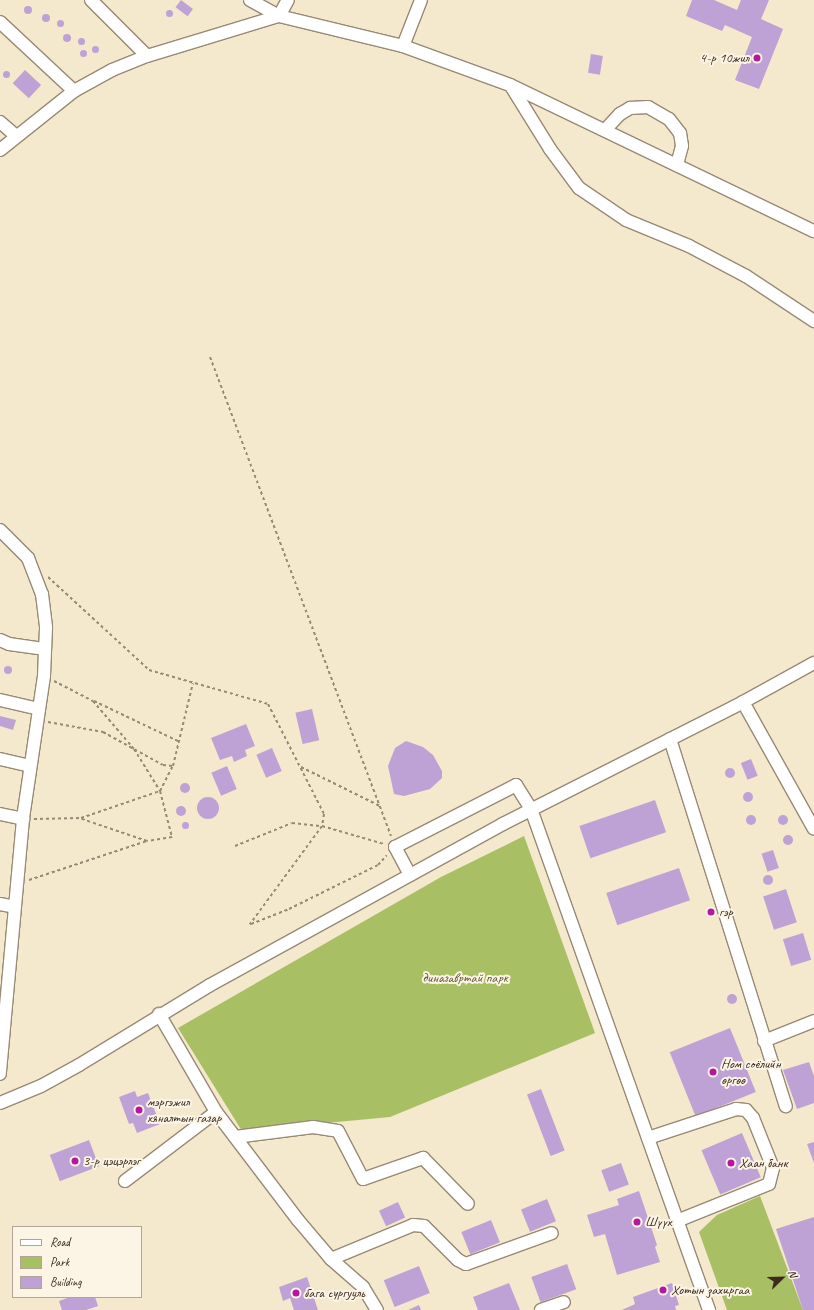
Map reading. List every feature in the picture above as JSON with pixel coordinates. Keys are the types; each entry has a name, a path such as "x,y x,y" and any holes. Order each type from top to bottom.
{"street":[{"path":"91,0 147,56"},
{"path":"250,0 279,16 403,46 510,85 814,231"},
{"path":"0,150 74,91 112,70 147,56 279,16 288,0"},
{"path":"403,46 421,0"},
{"path":"0,22 74,91"},
{"path":"510,85 550,149 579,188 626,220 690,246 746,276 814,321"},
{"path":"605,130 620,114 630,108 648,107 668,119 680,134 682,146 676,165"},
{"path":"0,122 16,136"},
{"path":"0,530 28,558 42,594 46,628 44,676 30,766 23,819 15,907 5,968 0,1074"},
{"path":"0,640 9,644 44,649"},
{"path":"0,1103 41,1086 79,1065 159,1014 410,875 531,810 743,702 814,663"},
{"path":"0,700 37,715"},
{"path":"743,702 814,829"},
{"path":"670,739 764,1041 786,1106"},
{"path":"0,759 30,766"},
{"path":"410,875 395,847 516,785 531,810 709,1310"},
{"path":"0,814 23,819"},
{"path":"0,904 15,907"},
{"path":"159,1014 216,1112 331,1259 363,1287 377,1310"},
{"path":"764,1041 814,1021"},
{"path":"648,1138 736,1109 746,1110 753,1118 773,1168 769,1184 677,1221"},
{"path":"125,1181 216,1112"},
{"path":"235,1136 313,1127 338,1131 363,1179 423,1158 468,1204"},
{"path":"331,1259 413,1225 424,1226 458,1260 466,1264 552,1233"},
{"path":"541,1310 564,1302"}],"path":[{"path":"210,357 240,431 395,847"},
{"path":"46,574 149,670 268,704 324,814 322,826 250,924 289,909 378,865 395,847"},
{"path":"44,676 180,742"},
{"path":"23,819 81,818 160,791 173,766 193,683"},
{"path":"17,885 146,841 172,838 160,791 134,749 93,700"},
{"path":"37,715 103,732 163,766 173,766"},
{"path":"300,766 380,806"},
{"path":"81,818 146,841"},
{"path":"235,846 292,823 322,826 395,847"}],"green space":[{"name":"диназавртай парк","path":"524,836 595,1033 390,1117 242,1131 178,1028 441,877"},
{"path":"760,1196 803,1310 727,1310 699,1232 717,1215"}],"building":[{"path":"181,0 193,9 188,16 176,7"},
{"name":"4-р 10жил","path":"692,0 714,0 737,10 741,0 769,0 761,19 783,29 759,89 735,80 752,37 725,25 722,31 686,16"},
{"path":"28,6 31,7 31,13 28,14 25,13 24,10 25,7"},
{"path":"169,9 172,10 172,16 169,17 166,16 165,13 166,10"},
{"path":"46,14 49,15 49,21 46,22 43,21 42,18 43,15"},
{"path":"60,19 63,20 63,26 60,27 57,26 56,23 57,20"},
{"path":"67,34 70,35 70,41 67,42 64,41 63,38 64,35"},
{"path":"81,37 84,38 84,44 81,45 78,44 77,41 78,38"},
{"path":"95,45 98,46 98,52 95,53 92,52 91,49 92,46"},
{"path":"83,49 86,50 86,56 83,57 80,56 79,53 80,50"},
{"path":"591,54 603,56 600,75 588,73"},
{"path":"6,70 9,71 9,77 6,78 3,77 2,74 3,71"},
{"path":"25,70 41,85 29,98 13,83"},
{"path":"8,666 11,667 11,673 8,674 5,673 4,670 5,667"},
{"path":"312,709 319,740 303,744 295,713"},
{"path":"0,716 16,720 13,730 0,726"},
{"path":"246,724 255,746 245,750 247,756 234,762 232,756 220,760 211,738"},
{"path":"406,741 423,747 433,755 442,771 442,778 430,789 404,796 394,794 388,766 395,748"},
{"path":"272,748 282,771 266,778 256,755"},
{"path":"751,759 758,776 748,780 741,763"},
{"path":"227,766 237,789 221,796 211,773"},
{"path":"728,768 732,768 735,773 732,778 728,778 725,775 725,771"},
{"path":"185,783 190,788 185,793 180,788"},
{"path":"746,792 750,792 752,793 752,801 746,802 743,799 743,795"},
{"path":"208,797 216,800 219,808 216,816 208,819 200,816 197,808 200,800"},
{"path":"655,800 666,832 590,858 579,826"},
{"path":"181,806 186,811 181,816 176,811"},
{"path":"749,815 753,815 756,820 753,825 749,825 746,822 746,818"},
{"path":"781,815 785,815 787,816 787,824 781,825 778,822 778,818"},
{"path":"185,822 188,825 185,828 182,825"},
{"path":"786,835 790,835 793,840 790,845 786,845 783,842 783,838"},
{"path":"773,850 779,868 767,872 762,854"},
{"path":"679,868 690,900 617,925 606,893"},
{"path":"766,875 770,875 772,876 772,884 766,885 763,882 763,878"},
{"path":"786,889 797,922 774,930 763,896"},
{"name":"гэр","path":"709,907 713,907 715,908 715,916 709,917 706,914 706,910"},
{"path":"803,933 811,960 791,966 783,939"},
{"path":"730,994 734,994 737,999 734,1004 730,1004 727,1001 727,997"},
{"name":"Ном соёлийн өргөө","path":"730,1028 756,1092 696,1116 670,1052"},
{"path":"809,1062 814,1076 814,1103 797,1109 783,1070"},
{"path":"541,1089 565,1151 551,1156 527,1094"},
{"name":"мэргэжил хяналтын газар","path":"135,1091 137,1097 148,1093 160,1124 137,1133 133,1123 129,1124 119,1097"},
{"name":"Хаан банк","path":"742,1133 761,1177 720,1194 701,1150"},
{"name":"3-р цэцэрлэг","path":"89,1140 99,1166 60,1181 50,1155"},
{"path":"814,1142 814,1163 807,1144"},
{"path":"621,1163 629,1185 609,1192 601,1170"},
{"path":"639,1191 657,1245 655,1247 660,1262 617,1275 605,1234 594,1237 587,1215 619,1205 617,1199"},
{"path":"547,1199 556,1221 530,1232 521,1209"},
{"path":"398,1202 405,1217 386,1226 379,1211"},
{"path":"814,1217 814,1310 803,1310 776,1229"},
{"path":"491,1220 500,1242 470,1254 461,1232"},
{"path":"567,1264 576,1289 541,1302 531,1277"},
{"path":"419,1266 430,1293 395,1307 384,1280"},
{"name":"бага сургууль","path":"307,1277 318,1310 294,1310 290,1298 283,1301 279,1287"},
{"path":"509,1283 520,1310 478,1310 473,1297"},
{"name":"Хотын захиргаа","path":"672,1283 679,1305 675,1306 676,1310 622,1310 635,1304 633,1297"},
{"path":"67,1298 95,1298 98,1306 86,1310 62,1310 59,1301"},
{"path":"419,1305 421,1310 408,1310"}],"place":[{"name":"4-р 10жил","path":"757,58"},
{"name":"гэр","path":"711,912"},
{"name":"Ном соёлийн өргөө","path":"713,1072"},
{"name":"мэргэжил хяналтын газар","path":"139,1110"},
{"name":"3-р цэцэрлэг","path":"75,1161"},
{"name":"Хаан банк","path":"731,1163"},
{"name":"Шүүх","path":"637,1222"},
{"name":"Хотын захиргаа","path":"663,1290"},
{"name":"бага сургууль","path":"296,1293"}]}
